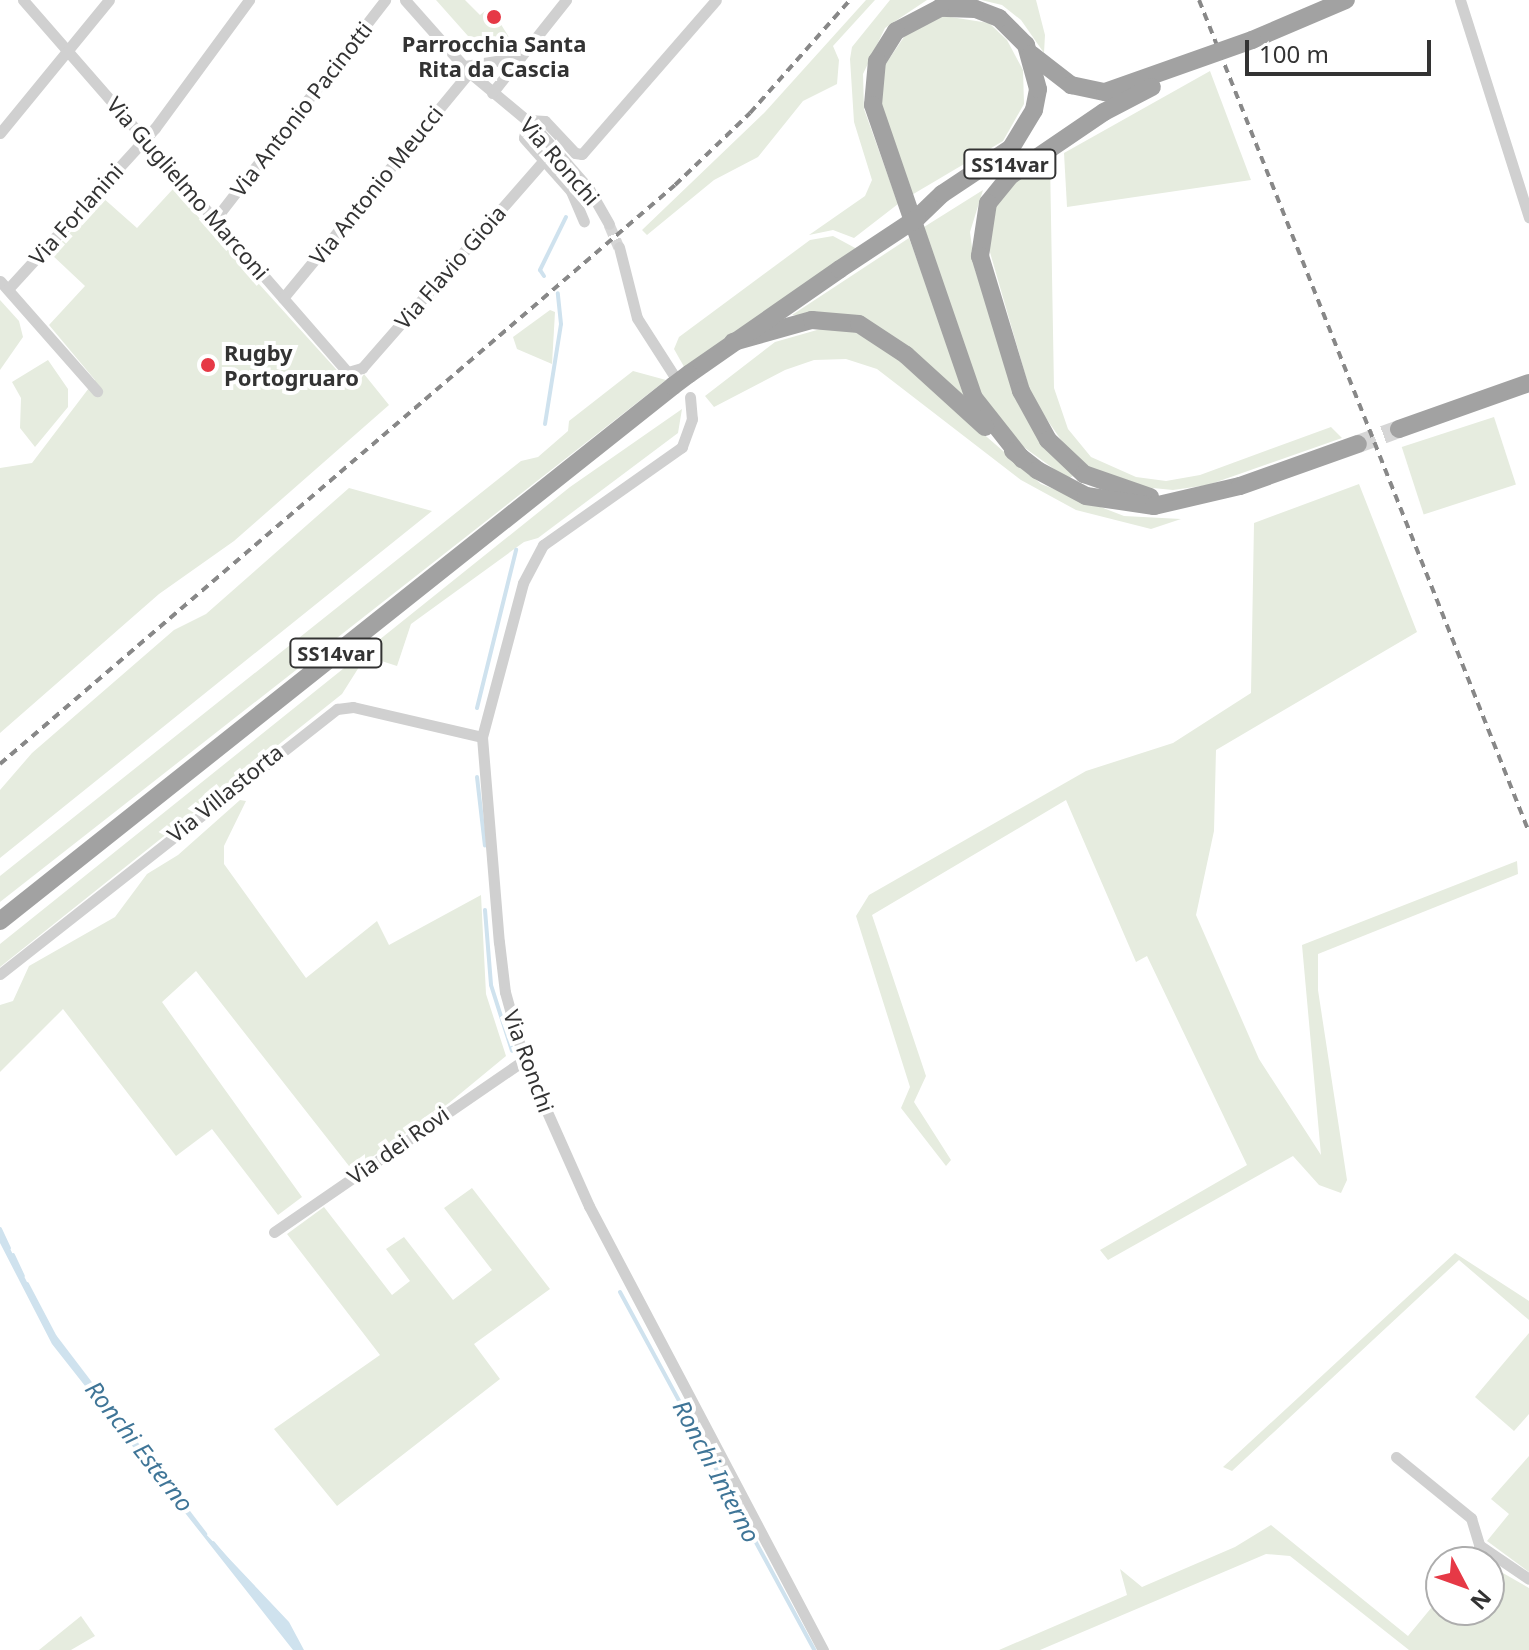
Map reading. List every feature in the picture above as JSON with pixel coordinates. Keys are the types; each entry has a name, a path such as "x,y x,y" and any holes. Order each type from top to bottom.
{"highway":[{"path":"1346,0 1252,40 1105,92 1071,85 1031,54 999,18 955,7 910,20 896,31 877,61 873,105 974,398 1022,459 1086,496 1126,505 1181,504 1358,444"},
{"name":"SS14var","path":"0,921 678,378 917,218 1104,112 1252,40"},
{"path":"917,218 942,194 1011,148 1022,133 1034,110 1038,89 1031,54"},
{"path":"1104,112 1010,176 995,194 979,236 982,263 1021,391 1042,432 1064,457 1102,483 1143,496 1180,498 1240,486"},
{"name":"SS14var","path":"733,342 812,320 859,324 906,355 1022,459"},
{"path":"1399,429 1529,383"}],"street":[{"name":"Via Guglielmo Marconi","path":"23,0 216,218 342,367 355,372"},
{"path":"0,133 70,53 109,0"},
{"name":"Via Forlanini","path":"97,391 4,285 145,139 249,0"},
{"name":"Via Antonio Pacinotti","path":"216,218 385,0"},
{"name":"Via Ronchi","path":"405,0 467,69 528,120 589,189 609,224"},
{"path":"492,93 566,0"},
{"path":"584,221 571,191 524,138 528,120 545,121 577,154 594,140 716,0"},
{"path":"1460,0 1529,217"},
{"path":"467,69 472,61 520,57"},
{"name":"Via Antonio Meucci","path":"283,298 467,69"},
{"name":"Via Flavio Gioia","path":"355,372 544,160"},
{"path":"619,247 637,318 678,378"},
{"name":"Via Ronchi","path":"690,397 692,419 682,447 585,512 535,556 482,737 505,992 524,1060 589,1206 823,1650"},
{"name":"Via Villastorta","path":"0,974 337,709 353,707 482,737"},
{"name":"Via dei Rovi","path":"274,1232 524,1060"},
{"path":"1396,1457 1471,1518 1479,1545 1529,1579"}],"shaded area":[{"path":"436,0 465,0 480,15 490,7 514,45 507,51 476,45"},
{"path":"866,0 875,0 833,46 839,60 837,84 803,101 758,157 714,180 647,235 642,230 765,112"},
{"path":"890,0 927,0 885,28 863,74 864,109 898,204 854,238 833,230 809,235 865,196 872,180 854,122 850,59 852,47"},
{"path":"981,0 1036,0 1045,35 1044,53 1021,20 1002,5"},
{"path":"944,16 989,23 1007,40 1023,70 1024,104 1003,141 910,196 880,99 883,68 908,31"},
{"path":"1210,71 1251,180 1067,207 1064,153"},
{"path":"1050,161 1054,388 1068,429 1091,457 1136,477 1166,481 1200,475 1331,427 1342,438 1208,485 1173,490 1132,486 1095,471 1068,450 1032,398 987,242 995,206 1016,182"},
{"name":"Rugby Portogruaro","path":"173,189 354,389 364,374 389,405 234,541 159,594 0,733 0,468 32,463 95,380 49,325 85,286 51,254 102,197 137,228"},
{"path":"983,190 970,232 975,270 1020,401 1073,476 1068,479 1011,438 980,391 924,227"},
{"path":"833,236 857,249 687,372 674,349 679,337 810,240"},
{"path":"909,238 968,399 835,315 792,315"},
{"path":"0,300 19,321 23,337 0,370"},
{"path":"550,310 555,312 552,364 517,349 513,337"},
{"path":"824,328 852,331 880,344 1041,484 1124,516 1181,519 1151,529 1076,510 1021,480 877,369 846,359 814,360 785,370 714,407 705,396 775,342"},
{"path":"48,360 68,389 68,407 35,447 20,428 21,398 12,382"},
{"path":"633,371 666,380 0,902 0,876 521,461 538,457 568,431 569,421"},
{"path":"682,409 678,433 538,538 524,542 411,624 397,666 366,656 342,694 0,967 0,944 570,487"},
{"path":"1494,417 1516,485 1424,514 1402,447"},
{"path":"1359,484 1417,632 1216,750 1214,831 1196,915 1259,1059 1321,1155 1302,945 1517,861 1518,874 1318,954 1318,990 1347,1180 1341,1193 1319,1185 1293,1156 1108,1260 1100,1250 1247,1165 1147,956 1136,962 1066,800 872,915 926,1076 914,1102 951,1160 946,1166 901,1108 910,1087 856,916 869,895 1086,771 1173,743 1251,693 1254,523"},
{"path":"349,488 432,511 0,858 0,790 32,753 174,630 206,614"},
{"path":"240,800 246,801 224,846 224,864 306,978 377,921 389,945 481,895 486,994 506,1056 449,1103 365,1162 365,1154 349,1166 196,971 162,1002 302,1197 278,1215 212,1129 176,1156 63,1009 0,1072 0,1005 13,1001 29,966 115,917 147,874 178,855"},
{"path":"472,1188 550,1289 474,1344 500,1379 337,1506 274,1429 380,1355 287,1234 324,1207 392,1295 410,1281 386,1249 404,1237 453,1300 492,1270 444,1208"},
{"path":"1455,1253 1529,1301 1529,1320 1459,1260 1232,1471 1223,1467"},
{"path":"1529,1333 1529,1414 1514,1431 1475,1397"},
{"path":"1529,1456 1529,1572 1505,1554 1505,1546 1494,1546 1487,1541 1509,1514 1491,1499"},
{"path":"1271,1525 1408,1636 1425,1615 1425,1626 1505,1626 1505,1574 1529,1588 1529,1650 1409,1650 1290,1556 1266,1554 1040,1650 999,1650 1127,1595 1120,1569 1142,1587 1235,1547"},
{"path":"81,1616 95,1636 71,1650 39,1650"}],"water":[{"path":"0,1229 55,1337 203,1531 289,1622 304,1650 293,1650 52,1344 0,1243"}],"waterway":[{"name":"Ronchi Interno","path":"544,276 540,270 566,217"},
{"name":"Ronchi Interno","path":"545,424 561,324 558,293"},
{"name":"Ronchi Interno","path":"477,708 516,550"},
{"name":"Ronchi Interno","path":"477,777 485,846"},
{"name":"Ronchi Interno","path":"485,910 491,985 512,1051"},
{"name":"Ronchi Esterno","path":"0,1229 9,1248"},
{"name":"Ronchi Esterno","path":"13,1255 23,1276"},
{"name":"Ronchi Esterno","path":"27,1284 55,1337 205,1534"},
{"name":"Ronchi Interno","path":"620,1292 814,1650"},
{"name":"Ronchi Esterno","path":"213,1543 228,1561"}],"tunnel":[{"path":"609,224 619,247"},
{"path":"1358,444 1399,429"}],"railway":[{"path":"0,764 675,185 750,113 850,0"},
{"path":"1199,0 1529,832"}],"place":[{"name":"Parrocchia Santa Rita da Cascia","path":"494,17"},
{"name":"Rugby Portogruaro","path":"208,365"}]}
